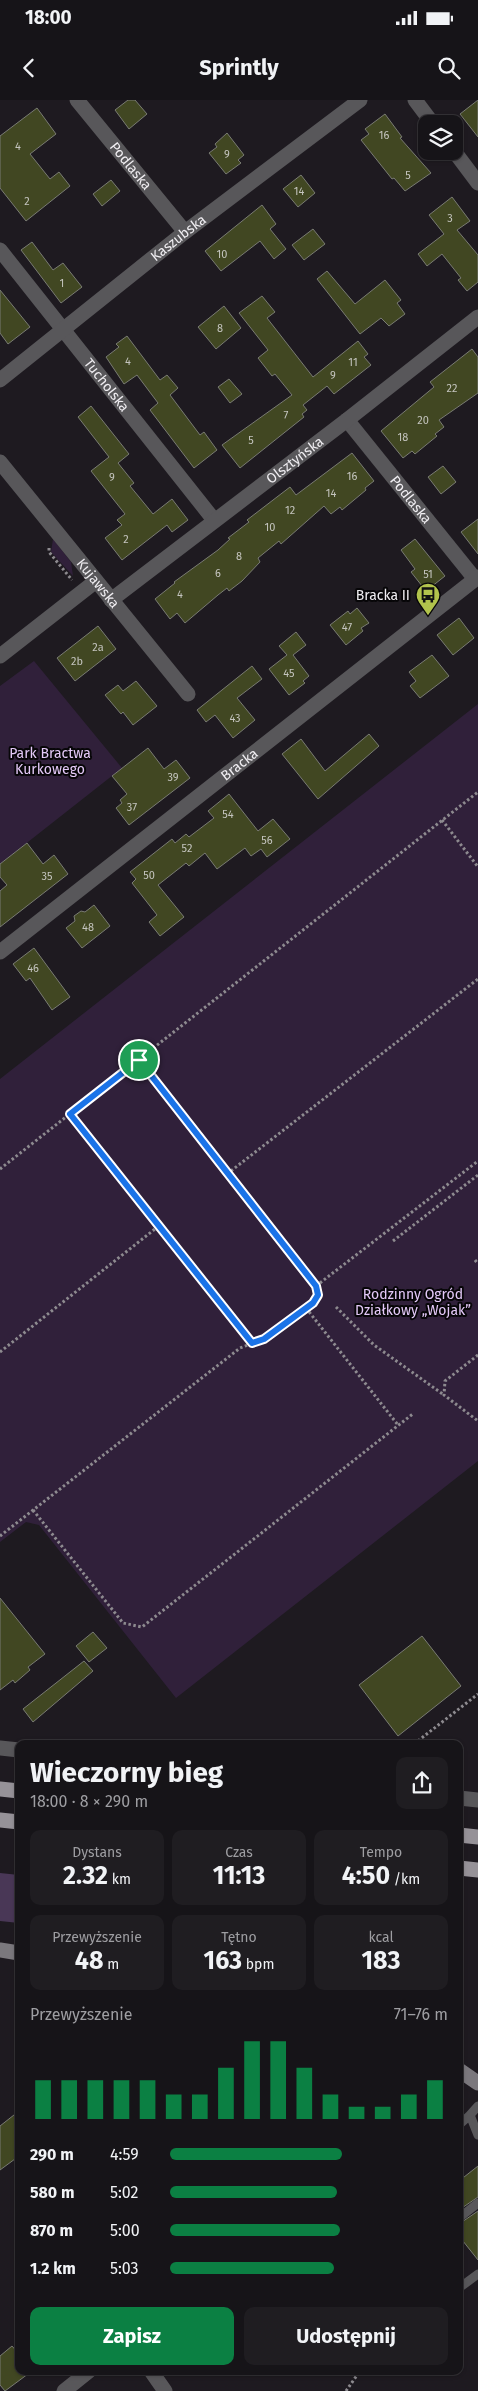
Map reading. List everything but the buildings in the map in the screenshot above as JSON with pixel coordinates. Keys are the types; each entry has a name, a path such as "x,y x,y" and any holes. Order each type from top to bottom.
{"main road":[{"path":"0,1789 15,1791"},
{"path":"0,1820 15,1822"},
{"path":"463,1835 478,1837"},
{"path":"463,1868 478,1870"}],"street":[{"name":"Podlaska","path":"77,100 185,232"},
{"name":"Kaszubska","path":"0,380 185,232 360,100"},
{"path":"415,100 426,115"},
{"path":"461,160 478,183"},
{"name":"Tucholska","path":"0,250 214,520"},
{"name":"Olsztyńska","path":"111,600 347,420 478,317"},
{"name":"Podlaska","path":"347,420 477,578"},
{"name":"Kujawska","path":"3,471 188,694"},
{"name":"Bracka","path":"0,952 477,578"},
{"path":"0,656 96,581"},
{"path":"0,1748 15,1750"},
{"path":"463,1798 478,1800"},
{"path":"0,1950 15,1952"},
{"path":"463,2073 478,2083"},
{"path":"64,2391 84,2375"},
{"path":"154,2375 165,2391"}],"lane":[{"path":"463,2121 478,2106"},
{"path":"470,2115 478,2135"},
{"path":"463,2215 478,2203"},
{"path":"463,2285 478,2274"}],"path":[{"path":"0,1169 478,792"},
{"path":"442,820 478,867"},
{"path":"227,1174 478,979"},
{"path":"0,1536 240,1348 264,1339 313,1303 318,1295 316,1286 139,1060"},
{"path":"70,1114 252,1343"},
{"path":"316,1286 478,1161"},
{"path":"393,1241 478,1175"},
{"path":"0,1352 160,1225"},
{"path":"475,1260 478,1264"},
{"path":"336,1307 374,1346 478,1421"},
{"path":"306,1308 398,1425"},
{"path":"444,1395 445,1381 478,1355"},
{"path":"33,1510 122,1624 142,1627 414,1412"},
{"path":"419,1740 478,1694"},
{"path":"346,2391 357,2375"}],"green space":[{"path":"53,539 71,562 73,576 51,552"},
{"name":"Park Bractwa Kurkowego","path":"34,661 122,768 0,864 0,686"},
{"name":"Rodzinny Ogród Działkowy „Wojak”","path":"478,704 478,1461 176,1698 39,1525 26,1522 0,1542 0,1079"}],"shaded area":[{"path":"0,1873 15,1875 15,1923 0,1921"}],"place":[{"name":"Bracka II","path":"428,616"}],"route":[{"path":"139,1060 316,1286 318,1295 313,1303 264,1339 252,1343 70,1114 139,1060"}]}
